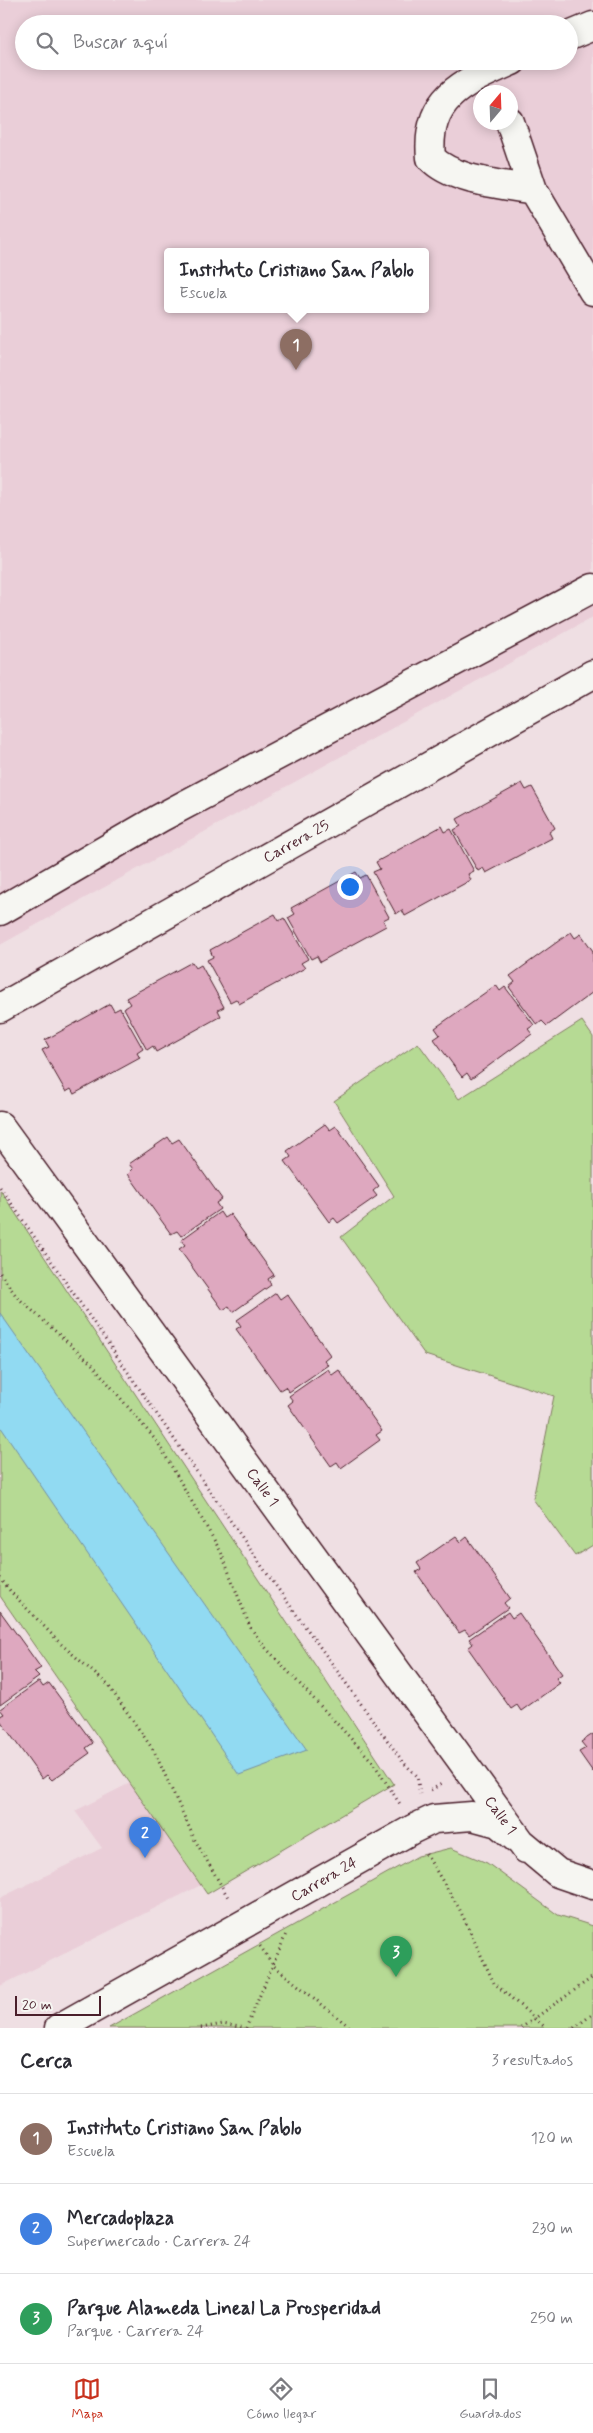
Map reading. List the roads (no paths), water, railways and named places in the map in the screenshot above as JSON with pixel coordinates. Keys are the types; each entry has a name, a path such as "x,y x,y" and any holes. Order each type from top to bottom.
{"street":[{"path":"578,32 593,26"},
{"path":"501,75 467,81 446,100 431,126 431,158 440,167 456,175 532,190"},
{"path":"513,130 532,190 593,291"},
{"path":"0,911 160,818 593,588"},
{"name":"Carrera 25","path":"0,1008 593,674"},
{"name":"Calle 1","path":"0,1126 526,1849"},
{"name":"Carrera 24","path":"59,2028 302,1892 407,1817 434,1819 472,1816 498,1824 526,1849 558,1873 593,1885"}],"water":[{"path":"0,1313 307,1750 239,1775 0,1426"}],"place":[{"name":"Instituto Cristiano San Pablo","path":"296,370"},
{"name":"Mercadoplaza","path":"145,1858"},
{"name":"Parque Alameda Lineal La Prosperidad","path":"396,1977"}]}
